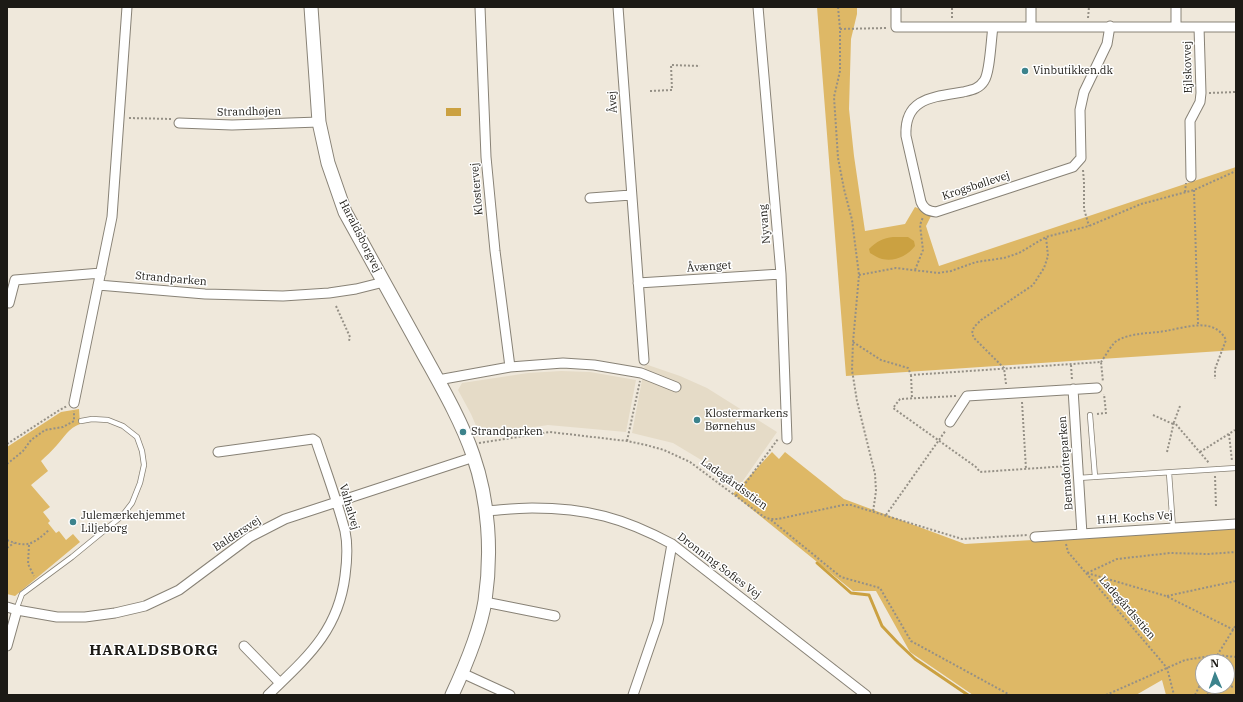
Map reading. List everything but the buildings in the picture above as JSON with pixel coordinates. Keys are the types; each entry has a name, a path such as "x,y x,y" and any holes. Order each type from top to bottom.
{"street":[{"path":"74,403 112,217 127,7"},
{"name":"Haraldsborgvej","path":"310,7 320,122 328,163 345,212 438,380 469,444 474,457 486,511 488,561 485,602 474,643 452,695"},
{"name":"Klostervej","path":"480,7 486,157 495,251 510,367"},
{"name":"Åvej","path":"618,7 644,360"},
{"name":"Nyvang","path":"758,7 781,274 787,435"},
{"path":"896,7 896,27 1236,27"},
{"path":"1031,7 1031,27"},
{"path":"1176,7 1176,26"},
{"path":"1081,158 1080,110 1084,92 1107,44 1110,26"},
{"path":"926,209 921,202 906,136 908,117 915,107 924,100 972,90 981,85 986,77 993,27"},
{"name":"Ejlskovvej","path":"1191,177 1190,121 1200,102 1201,93 1199,27"},
{"name":"Strandhøjen","path":"179,123 232,125 320,122"},
{"name":"Krogsbøllevej","path":"926,209 936,212 1073,166 1081,158"},
{"path":"590,198 631,195"},
{"path":"9,303 15,280 101,273"},
{"name":"Åvænget","path":"638,283 781,274"},
{"name":"Strandparken","path":"98,285 205,294 283,296 329,293 356,289 384,282"},
{"path":"438,380 510,367 563,363 594,365 641,373 676,387"},
{"path":"950,422 967,396 1101,388"},
{"name":"Bernadotteparken","path":"1073,389 1082,534"},
{"name":"Valhalvej","path":"218,452 312,439 316,441 345,532 348,558 339,607 325,632 306,657 268,695"},
{"name":"Baldersvej","path":"7,607 57,617 85,617 145,606 179,590 250,537 285,519 336,501 474,457"},
{"name":"Dronning Sofies Vej","path":"486,511 530,508 566,509 600,514 635,525 672,544 866,695"},
{"name":"H.H. Kochs Vej","path":"1035,537 1236,524"},
{"path":"633,695 658,622 672,544"},
{"path":"485,602 555,616"},
{"path":"7,646 17,610"},
{"path":"244,646 280,683"},
{"path":"462,673 510,695"}],"lane":[{"path":"1090,415 1095,477"},
{"path":"17,610 22,594 72,557 122,516 132,503 140,483 144,465 142,452 137,437 124,426 108,420 92,419 81,421"},
{"path":"1078,478 1234,469"},
{"path":"1169,473 1173,528"}],"path":[{"path":"838,7 840,29 840,71 834,97 838,158 852,220 860,275 853,342 852,370 857,400 875,474 876,491 873,512"},
{"path":"840,29 896,27"},
{"path":"650,91 672,90 671,65 700,66"},
{"path":"1201,93 1236,92"},
{"path":"120,118 175,119 179,123"},
{"path":"1081,158 1084,182 1084,209 1088,226"},
{"path":"860,275 896,268 938,273 950,271 976,262 1004,258 1019,253 1046,237 1088,226 1141,204 1194,190 1236,171"},
{"path":"1194,190 1198,325"},
{"path":"915,270 923,250 920,225 926,209"},
{"path":"1007,394 1004,368 974,338 972,333 974,327 981,320 1033,285 1044,268 1048,256 1046,237"},
{"path":"336,306 350,337 349,341"},
{"path":"1090,415 1106,413 1101,388 1101,362 1116,341 1140,333 1165,332 1198,325 1220,330 1226,340 1215,369 1215,379"},
{"path":"853,342 881,360 908,368 911,375 912,398"},
{"path":"911,375 1101,362"},
{"path":"1071,364 1073,389"},
{"path":"627,441 641,373"},
{"path":"1021,393 1026,469"},
{"path":"967,396 900,399 894,408 976,467 980,472 1077,465"},
{"path":"7,444 58,411 74,403 74,421 63,426 45,430 31,440 24,451 7,464"},
{"path":"1167,452 1180,406"},
{"path":"1153,415 1174,423 1214,470 1216,507"},
{"path":"886,516 939,441 950,422"},
{"path":"1200,452 1235,430"},
{"name":"Ladegårdsstien","path":"469,444 550,432 627,441 664,450 690,462 764,517 770,519 778,519 843,505 851,505 962,539 1031,535 1035,537"},
{"path":"736,496 782,434 787,435"},
{"path":"1229,434 1234,469"},
{"path":"770,519 841,577 880,588 911,641 1010,695"},
{"path":"7,540 14,543 29,545 49,530"},
{"name":"Ladegårdsstien","path":"1064,535 1068,552 1167,668 1174,695"},
{"path":"7,548 14,543"},
{"path":"29,545 28,564 33,574 39,581"},
{"path":"1086,573 1117,558 1170,554 1236,552"},
{"path":"1086,573 1166,596 1235,630"},
{"path":"1166,596 1236,581"},
{"path":"1217,654 1235,630 1236,626"},
{"path":"1106,695 1185,660 1195,658"}],"shaded area":[{"path":"817,7 857,7 857,14 851,39 849,109 865,231 905,224 915,207 932,214 926,226 939,266 1236,167 1236,350 846,376"},
{"path":"446,108 461,108 461,116 446,116"},
{"path":"893,237 908,237 914,241 915,246 908,253 892,260 880,259 870,253 869,249 877,242"},
{"name":"Klostermarkens Børnehus","path":"645,364 680,376 707,388 777,432 738,488 703,461 673,443 632,433"},
{"path":"561,371 590,372 636,380 626,432 548,425 480,435 458,390 462,383 528,373"},
{"path":"79,409 80,424 70,430 41,461 48,471 31,485 50,507 43,512 50,521 48,523 56,533 59,531 66,540 73,534 80,542 15,596 7,594 7,447 61,412"},
{"path":"772,452 779,459 785,452 844,499 965,544 1236,528 1236,695 1166,695 1162,680 1136,695 973,695 910,652 876,591 853,591 733,494"}],"waterway":[{"path":"817,563 851,593 869,595 882,626 898,643 915,659 968,695"}],"place":[{"name":"Vinbutikken.dk","path":"1025,71"},
{"name":"Klostermarkens Børnehus","path":"697,420"},
{"name":"Strandparken","path":"463,432"},
{"name":"Julemærkehjemmet Liljeborg","path":"73,522"}],"district":[{"name":"HARALDSBORG","path":"154,651"}]}
